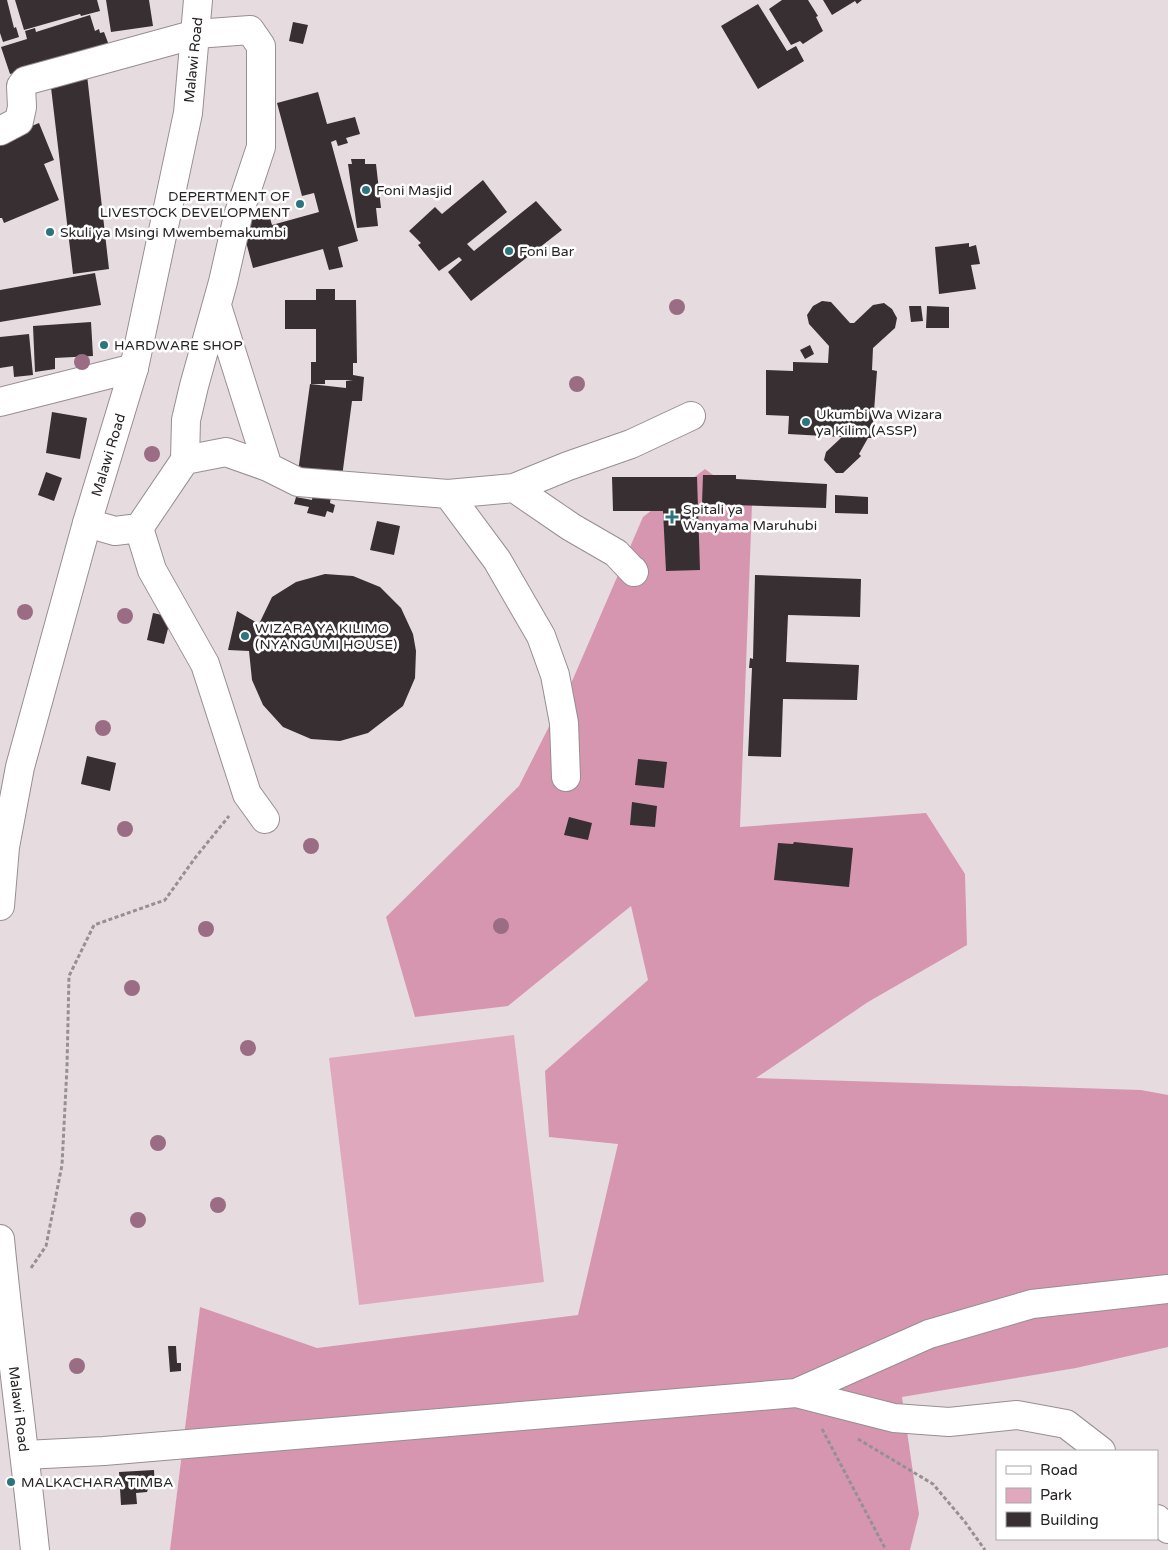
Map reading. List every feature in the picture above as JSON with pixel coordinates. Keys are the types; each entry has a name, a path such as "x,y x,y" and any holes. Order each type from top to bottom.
{"main road":[{"name":"Malawi Road","path":"0,906 5,847 20,767 87,523 134,368 188,113 198,0"},
{"path":"0,131 19,121 22,107 21,86 25,81 196,34 250,30 261,46 261,147 238,216 217,306 194,386 186,420 185,460 138,528 115,531 87,523"},
{"path":"217,306 268,467"},
{"path":"0,402 134,368"},
{"path":"185,460 226,452 268,467 298,482 448,494 514,488 568,466 632,444 691,416"},
{"path":"514,488 571,527 616,553 634,572 633,570"},
{"path":"448,494 497,560 541,636 554,675 564,724 566,777"},
{"path":"138,528 152,570 205,664 246,794 265,819"},
{"name":"Malawi Road","path":"0,1239 6,1307 35,1550"},
{"path":"796,1393 929,1334 1032,1304 1168,1289"},
{"path":"25,1454 104,1451 796,1393 894,1418 949,1422 1017,1416 1066,1424 1100,1450"},
{"path":"1158,1520 1168,1529"}],"path":[{"path":"6,1307 46,1246 62,1165 69,976 94,925 165,900 195,858 246,794"},
{"path":"796,1393 813,1412 886,1550"},
{"path":"856,1438 933,1484 965,1522 985,1550"}],"green space":[{"path":"514,1035 544,1282 359,1305 329,1058"}],"shaded area":[{"path":"705,469 752,504 740,827 926,813 965,874 967,945 868,1002 756,1078 1141,1090 1168,1095 1168,1347 1076,1368 902,1397 919,1514 910,1550 170,1550 200,1307 317,1348 578,1315 618,1144 549,1137 545,1071 648,980 631,906 508,1006 415,1017 386,917 519,786 573,679 643,517"}],"building":[{"path":"0,0 7,0 14,28 16,27 19,37 3,42 0,33"},
{"path":"15,0 97,0 100,11 81,16 80,14 24,30"},
{"path":"106,0 149,0 153,26 111,32"},
{"path":"782,0 808,0 818,16 816,17 823,31 803,44 800,41 791,45 769,9"},
{"path":"823,0 862,0 857,4 855,1 832,15"},
{"path":"758,4 787,51 796,46 804,61 758,89 721,26"},
{"path":"90,15 95,31 99,29 100,33 104,32 110,48 10,74 1,47 27,39 25,31 35,28 36,32"},
{"path":"293,22 308,25 303,44 289,41"},
{"path":"87,75 109,269 73,274 50,79"},
{"path":"318,92 327,124 355,117 360,134 346,138 348,143 338,146 336,140 331,142 358,241 338,247 343,267 329,270 323,249 253,268 241,223 269,215 272,225 319,212 314,193 302,196 277,103"},
{"path":"39,123 54,160 44,164 59,200 4,223 2,218 0,218 0,139"},
{"path":"351,159 365,159 365,164 376,164 381,208 376,208 378,226 357,228 348,164 352,164"},
{"path":"483,180 507,212 467,244 474,251 536,201 562,230 471,301 448,272 462,260 459,257 439,271 418,245 421,243 409,231 435,207 442,214"},
{"path":"969,243 969,247 976,245 980,264 971,265 976,289 939,294 935,247"},
{"path":"95,273 101,305 0,322 0,290"},
{"path":"316,289 335,289 335,300 356,300 357,363 353,363 353,375 364,377 362,401 352,401 342,477 298,472 310,384 346,388 346,381 353,380 325,380 325,384 311,384 311,362 316,362 316,329 285,329 285,300 316,300"},
{"path":"822,301 831,302 850,323 854,323 873,305 884,303 892,309 897,318 895,328 873,348 872,370 877,371 872,438 868,438 859,454 861,456 843,473 836,473 824,460 826,452 842,437 788,434 789,416 766,415 766,370 793,371 793,362 828,363 829,346 809,324 807,315 813,306"},
{"path":"909,306 921,306 923,321 911,322"},
{"path":"927,306 949,307 949,328 926,328"},
{"path":"91,322 93,356 55,358 55,369 35,372 33,326"},
{"path":"29,334 33,375 14,377 13,366 0,368 0,337"},
{"path":"810,345 814,354 805,359 800,350"},
{"path":"52,412 87,418 80,459 46,453"},
{"path":"46,472 62,478 54,501 38,495"},
{"path":"703,475 736,475 736,479 827,484 826,508 702,504"},
{"path":"612,477 697,477 700,570 666,571 663,511 613,511"},
{"path":"313,493 331,496 330,503 335,505 333,513 327,511 325,517 307,513 309,507 294,504 296,497 312,500"},
{"path":"835,495 868,497 868,514 835,513"},
{"path":"377,521 400,526 394,555 370,550"},
{"path":"325,574 353,576 380,587 401,608 413,634 416,651 415,678 403,706 368,733 340,741 311,739 283,727 263,705 252,680 249,651 228,650 237,611 259,624 272,597 296,582"},
{"path":"755,575 861,579 860,617 788,615 786,662 859,665 857,700 783,699 781,757 748,756 752,668 749,668 750,658 753,659"},
{"path":"153,613 171,617 164,644 147,640"},
{"path":"87,756 116,763 110,791 81,784"},
{"path":"638,759 667,762 664,788 635,785"},
{"path":"632,802 657,806 655,827 630,825"},
{"path":"569,817 592,823 588,840 564,835"},
{"path":"794,842 853,848 849,887 774,880 778,843 793,844"},
{"path":"168,1346 176,1346 177,1363 181,1363 181,1371 170,1372"},
{"path":"154,1470 155,1489 136,1493 137,1504 121,1505 119,1472"}],"place":[{"name":"Foni Masjid","path":"366,190"},
{"name":"DEPERTMENT OF LIVESTOCK DEVELOPMENT","path":"300,204"},
{"name":"Skuli ya Msingi Mwembemakumbi","path":"50,232"},
{"name":"Foni Bar","path":"509,251"},
{"name":"HARDWARE SHOP","path":"104,345"},
{"name":"Ukumbi Wa Wizara ya Kilim (ASSP)","path":"806,422"},
{"name":"Spitali ya Wanyama Maruhubi","path":"672,517"},
{"name":"WIZARA YA KILIMO (NYANGUMI HOUSE)","path":"245,636"},
{"name":"MALKACHARA TIMBA","path":"11,1482"}]}
